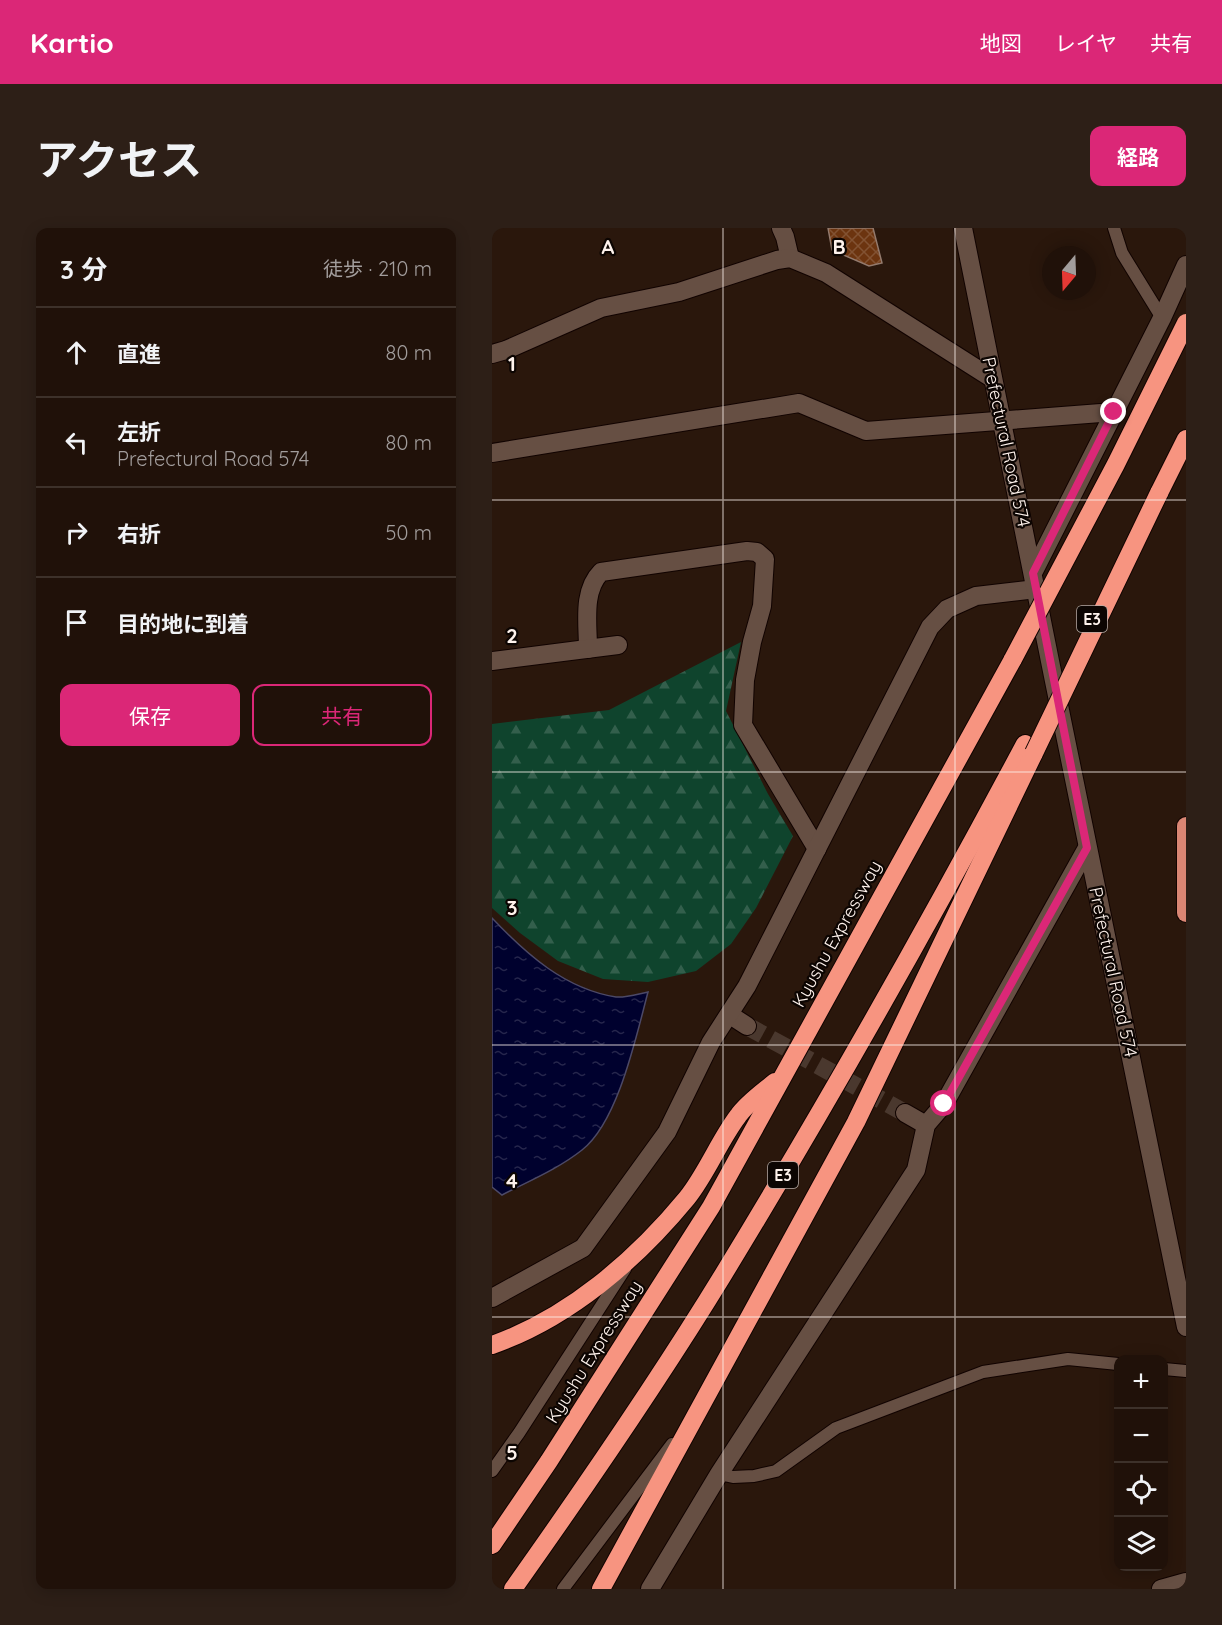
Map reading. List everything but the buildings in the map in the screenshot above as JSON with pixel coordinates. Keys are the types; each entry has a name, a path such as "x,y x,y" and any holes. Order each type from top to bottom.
{"highway":[{"name":"Kyushu Expressway","path":"492,1545 555,1452 711,1208 1013,659 1116,464 1186,323"},
{"path":"601,1589 856,1122 1030,748 1186,439"},
{"name":"E3","path":"513,1589 586,1485 722,1277 1030,748"},
{"path":"1186,826 1186,913"},
{"path":"492,1345 541,1323 566,1308 608,1277 635,1253 689,1196 739,1114 785,1073"}],"street":[{"path":"781,228 790,258"},
{"name":"Prefectural Road 574","path":"963,228 1186,1327"},
{"path":"492,354 602,308 679,292 777,260 790,258 826,273 993,380"},
{"path":"492,1298 583,1248 667,1132 711,1042 730,1016 747,986 930,627 947,609 976,596 1035,581 1186,265"},
{"path":"492,453 799,403 866,430 1002,422 1114,412"},
{"path":"588,649 589,593 595,578 601,572 747,551 757,552 765,559 762,606 748,661 743,725 817,849"},
{"path":"492,661 618,645"},
{"path":"650,1589 719,1474 916,1170 926,1125 944,1104 1087,848"},
{"path":"730,1016 747,1026"},
{"path":"905,1113 926,1125"},
{"path":"1161,1589 1186,1582"}],"lane":[{"path":"1114,228 1122,253 1162,318"},
{"path":"492,1471 635,1253"},
{"path":"719,1474 733,1477 754,1476 776,1471 836,1428 983,1372 1068,1359 1114,1364"},
{"path":"1168,1369 1186,1371"},
{"path":"563,1589 702,1405"}],"green space":[{"path":"741,642 726,711 768,794 793,836 756,908 731,944 696,971 648,982 603,979 558,961 520,933 492,908 492,724 609,710"}],"water":[{"path":"492,918 533,957 563,978 597,993 616,997 648,992 616,1100 595,1137 582,1150 563,1163 502,1195 492,1187"}],"tunnel":[{"path":"747,1026 905,1113"}],"route":[{"path":"944,1104 1087,848 1033,573 1114,412"}]}
